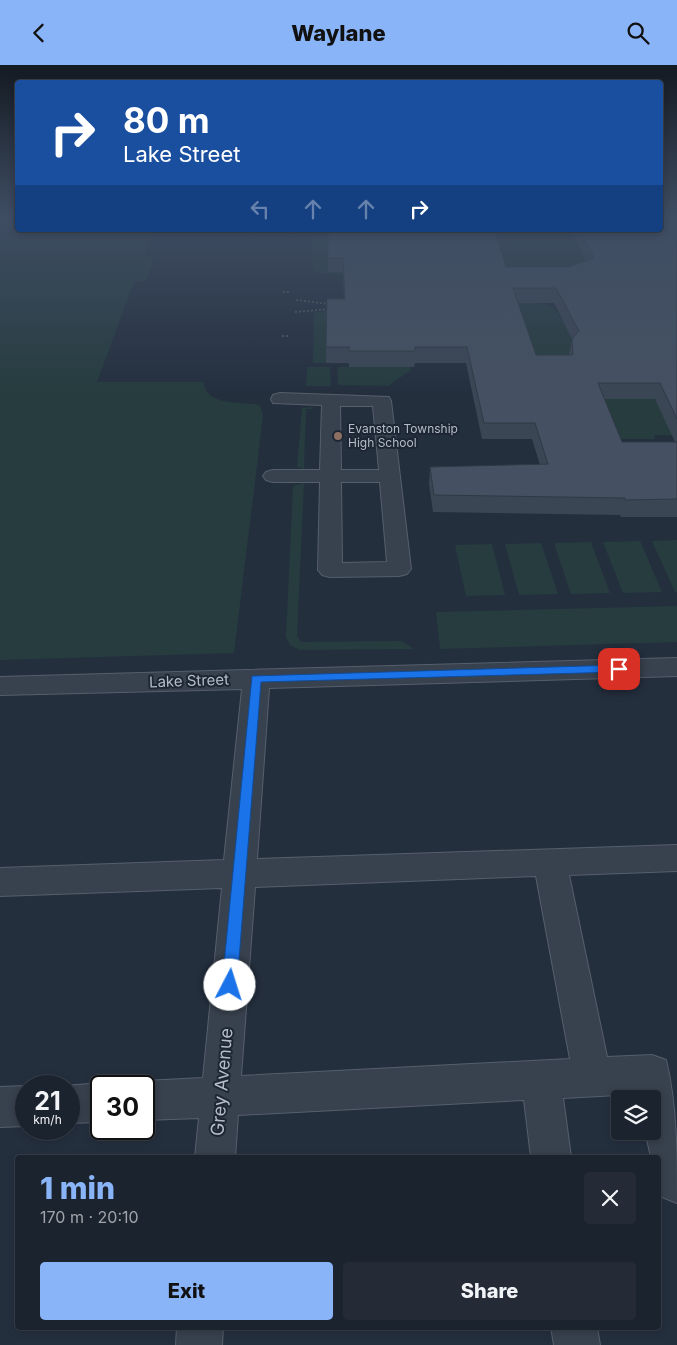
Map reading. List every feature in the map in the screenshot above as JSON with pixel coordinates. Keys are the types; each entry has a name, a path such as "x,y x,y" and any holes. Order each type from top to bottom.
{"street":[{"path":"280,399 382,401 399,569 330,570 331,401"},
{"path":"273,476 389,475"},
{"name":"Lake Street","path":"0,686 677,667"},
{"name":"Grey Avenue","path":"215,1155 256,679"},
{"path":"0,882 677,858"},
{"path":"550,863 592,1077"},
{"path":"155,1100 652,1074 677,1182"},
{"path":"541,1080 552,1155"},
{"path":"0,1107 15,1106"},
{"path":"199,1345 200,1330"},
{"path":"574,1330 577,1345"}],"path":[{"path":"283,292 289,292"},
{"path":"294,312 336,308 325,302 296,300"},
{"path":"282,336 288,336"}],"green space":[{"path":"0,275 148,275 146,281 134,282 97,382 204,382 210,395 216,399 256,404 260,406 263,416 234,653 0,660"},
{"path":"497,275 537,275 498,282"},
{"path":"532,302 551,307 560,317 624,362 529,360 511,303"},
{"path":"327,311 326,363 313,363 314,313"},
{"path":"307,367 330,367 331,386 306,386"},
{"path":"338,367 410,367 411,370 388,386 338,385"},
{"path":"594,399 677,399 677,436 654,435 655,439 610,439"},
{"path":"313,407 313,409 306,409 304,469 297,467 302,408"},
{"path":"304,483 297,636 301,642 402,641 414,649 300,650 290,645 286,637 293,486"},
{"path":"677,540 677,592 675,592 652,541"},
{"path":"640,541 662,592 623,593 603,542"},
{"path":"591,542 610,593 571,594 554,543"},
{"path":"541,543 558,594 519,595 505,544"},
{"path":"492,544 505,595 466,596 455,545"},
{"path":"677,606 677,642 440,649 436,612"}],"building":[{"name":"Evanston Township High School","path":"344,275 677,275 677,419 660,383 598,383 622,442 677,442 677,499 625,500 625,498 434,495 430,467 548,464 535,423 484,423 467,347 415,347 415,351 349,351 349,347 326,347 327,299 345,299","holes":["513,288 556,288 579,331 572,339 573,355 536,355"]}],"place":[{"name":"Evanston Township High School","path":"338,436"}],"route":[{"path":"230,985 256,679 619,669"}]}
